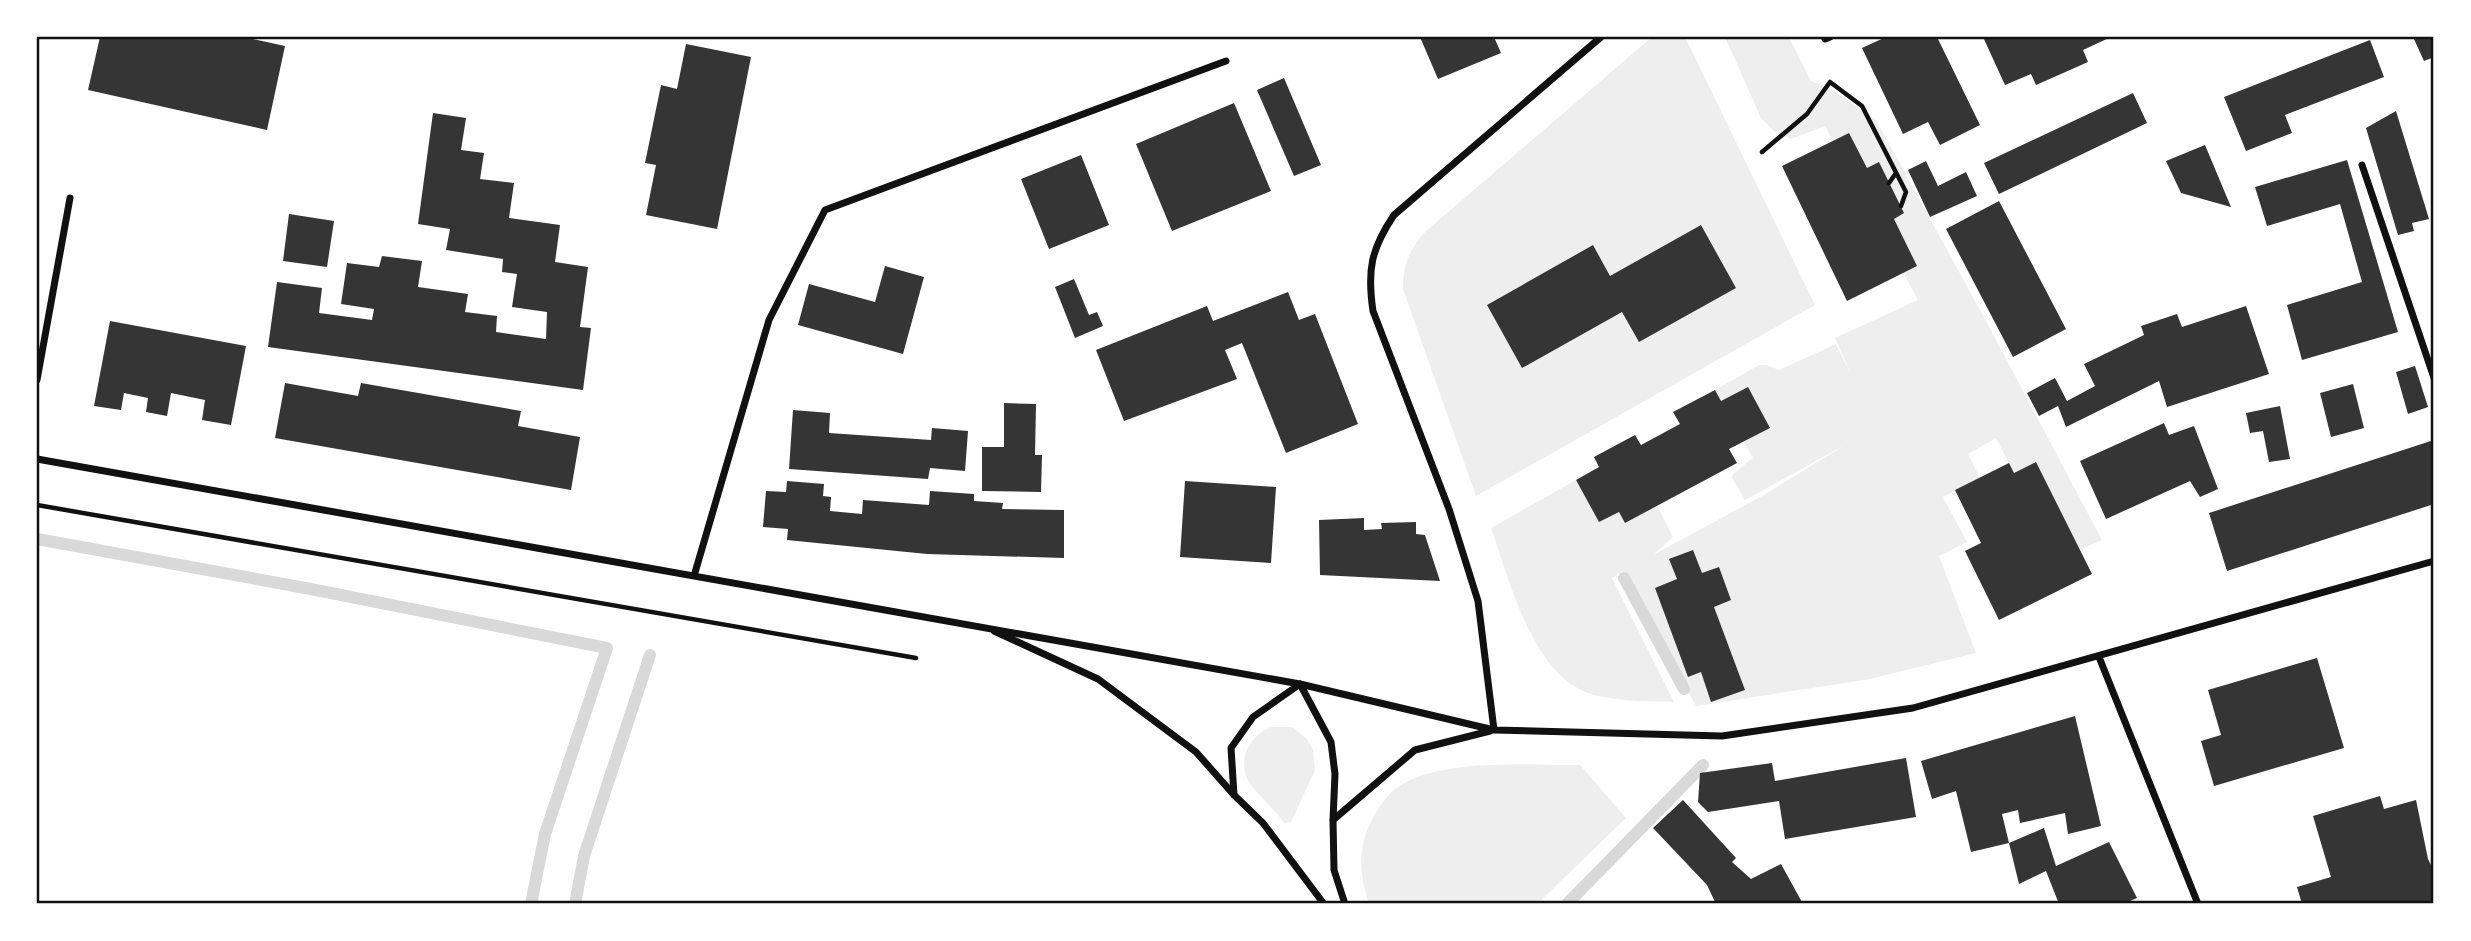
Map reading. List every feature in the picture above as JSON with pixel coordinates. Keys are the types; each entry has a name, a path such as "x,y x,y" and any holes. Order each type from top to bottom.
{"street":[{"path":"1494,730 1478,601 1449,509 1373,311 1369,283 1371,263 1382,233 1394,215 1601,37"},
{"path":"1824,37 1830,37"},
{"path":"694,576 769,320 825,210 1226,61"},
{"path":"2362,165 2434,378"},
{"path":"37,380 70,198"},
{"path":"37,458 1300,684 1494,730 1722,736 1913,708 2434,561"},
{"path":"984,626 1098,679 1196,752 1263,823 1324,904"},
{"path":"2099,657 2198,904"},
{"path":"1234,795 1231,748 1253,717 1300,684"},
{"path":"1300,684 1331,743 1335,774 1332,820 1334,870 1345,904"},
{"path":"1332,820 1415,750 1494,730"}],"path":[{"path":"1762,152 1807,114 1830,82 1863,106 1906,192 1901,206"},
{"path":"1889,183 1897,172"},
{"path":"37,505 916,658"}],"shaded area":[{"path":"1652,37 1685,37 1815,305 1476,496 1403,289 1408,258 1426,231"},
{"path":"1725,37 1789,37 1811,81 1831,89 1876,120 2102,540 2079,550 2036,462 2014,473 1996,438 1968,454 1980,478 1943,497 1967,542 1939,556 1976,653 1870,679 1696,706 1623,571 1612,578 1674,702 1600,696 1579,689 1562,677 1534,640 1513,594 1491,528 1576,480 1599,522 1619,512 1625,523 1657,505 1673,537 1653,555 1762,496 1845,445 1745,500 1732,478 1733,474 1753,458 1744,442 1769,427 1748,387 1721,401 1715,390 1759,365 1779,370 1836,344 1852,376 1835,338 1918,300 1825,126 1791,139 1774,131 1761,118"},
{"path":"1272,727 1292,727 1307,739 1313,750 1315,770 1291,822 1284,823 1251,785 1245,772 1245,755 1252,741 1264,730"},
{"path":"1484,765 1580,765 1626,818 1537,904 1369,903 1362,873 1363,844 1375,815 1395,789 1413,779 1459,768"}],"building":[{"path":"100,37 244,37 285,46 267,130 88,90"},
{"path":"1420,37 1494,37 1501,53 1438,79"},
{"path":"1886,37 1937,37 1980,125 1940,145 1928,122 1903,134 1862,48"},
{"path":"1983,37 2111,37 2083,50 2088,62 2036,85 2031,74 2005,85"},
{"path":"2413,37 2434,37 2434,57 2424,61"},
{"path":"2370,40 2384,77 2285,115 2292,133 2246,151 2224,97"},
{"path":"686,44 751,57 717,229 646,215 656,165 645,163 661,85 677,89"},
{"path":"1284,78 1321,165 1294,176 1257,90"},
{"path":"2133,93 2147,123 1999,194 1984,163"},
{"path":"1234,103 1271,191 1172,231 1136,144"},
{"path":"2396,111 2429,219 2412,223 2414,231 2398,235 2366,128"},
{"path":"433,113 466,118 461,150 484,153 480,179 514,183 509,218 560,225 555,262 588,267 580,327 591,328 583,390 268,347 277,282 322,288 319,313 372,320 374,309 341,304 347,263 379,267 382,256 422,261 418,287 468,294 465,312 497,316 496,332 546,339 547,312 512,307 517,274 502,272 503,259 446,250 450,229 418,224"},
{"path":"1849,133 1867,168 1879,162 1904,213 1894,219 1917,266 1847,301 1782,166"},
{"path":"2205,145 2231,207 2181,193 2166,161"},
{"path":"1081,155 1109,225 1049,249 1021,179"},
{"path":"2347,160 2398,332 2302,360 2287,305 2362,282 2340,204 2267,226 2255,187"},
{"path":"1926,161 1938,186 1966,172 1977,196 1930,217 1908,170"},
{"path":"1999,201 2066,329 2013,357 1946,229"},
{"path":"289,214 334,221 327,267 283,261"},
{"path":"1701,225 1736,288 1639,342 1622,312 1522,368 1487,305 1593,245 1610,276"},
{"path":"885,266 924,277 903,354 798,325 809,284 875,302"},
{"path":"1074,279 1089,315 1097,312 1103,326 1075,338 1055,287"},
{"path":"1288,292 1299,320 1315,314 1358,424 1286,453 1242,343 1225,350 1237,379 1124,421 1096,350 1207,306 1213,321"},
{"path":"2246,306 2269,374 2167,407 2159,381 2066,427 2058,406 2039,416 2027,393 2055,378 2067,401 2095,386 2084,364 2144,335 2141,326 2177,314 2182,327"},
{"path":"110,321 246,346 231,425 202,420 205,400 171,393 167,416 146,412 148,398 124,393 121,410 94,406"},
{"path":"2415,366 2428,407 2408,414 2396,372"},
{"path":"285,383 358,396 361,383 521,411 518,426 580,437 571,490 275,438"},
{"path":"2353,384 2364,428 2331,437 2320,393"},
{"path":"1748,387 1770,428 1729,449 1737,463 1625,523 1619,512 1599,522 1576,480 1599,467 1594,457 1635,435 1641,445 1680,424 1673,412 1715,390 1721,401"},
{"path":"1004,403 1036,404 1035,455 1042,455 1041,492 982,491 982,447 1004,447"},
{"path":"2280,406 2290,459 2269,462 2263,431 2250,433 2246,413"},
{"path":"793,410 830,413 829,433 931,440 932,428 968,431 965,471 930,468 928,479 789,469"},
{"path":"2164,423 2169,435 2194,426 2218,489 2200,497 2190,481 2106,519 2080,461"},
{"path":"2434,440 2434,504 2227,571 2209,513"},
{"path":"2036,462 2092,574 1999,620 1965,551 1981,543 1955,490 2009,463 2014,473"},
{"path":"787,481 824,484 823,496 831,497 830,511 862,514 863,500 929,505 930,491 974,494 974,501 1003,503 1002,509 1064,510 1064,558 927,554 787,540 788,529 763,527 766,491 786,492"},
{"path":"1185,481 1276,487 1271,563 1180,557"},
{"path":"1364,518 1364,530 1382,529 1381,523 1416,522 1416,534 1425,535 1440,581 1320,575 1319,520"},
{"path":"1693,550 1702,573 1719,567 1731,600 1714,607 1745,690 1711,702 1701,672 1688,677 1655,588 1677,579 1669,559"},
{"path":"2317,658 2344,748 2214,786 2201,741 2221,735 2208,690"},
{"path":"2075,716 2101,826 2068,834 2065,813 2020,823 2018,810 2002,814 2009,843 1971,852 1956,791 1932,799 1921,761"},
{"path":"1906,758 1916,817 1785,839 1779,801 1708,812 1698,802 1700,773 1772,763 1775,781"},
{"path":"2380,796 2384,809 2416,800 2428,859 2434,871 2434,904 2302,904 2297,887 2331,877 2313,816"},
{"path":"1683,800 1736,858 1732,862 1751,879 1781,864 1803,904 1716,904 1707,885 1653,828"},
{"path":"2044,828 2056,866 2109,842 2137,898 2123,904 2059,904 2046,871 2019,884 2009,843"}],"waterway":[{"path":"37,539 311,589 607,648 545,834 531,904"},
{"path":"1624,578 1684,689"},
{"path":"575,904 584,856 650,655"},
{"path":"1567,904 1703,765"}]}
